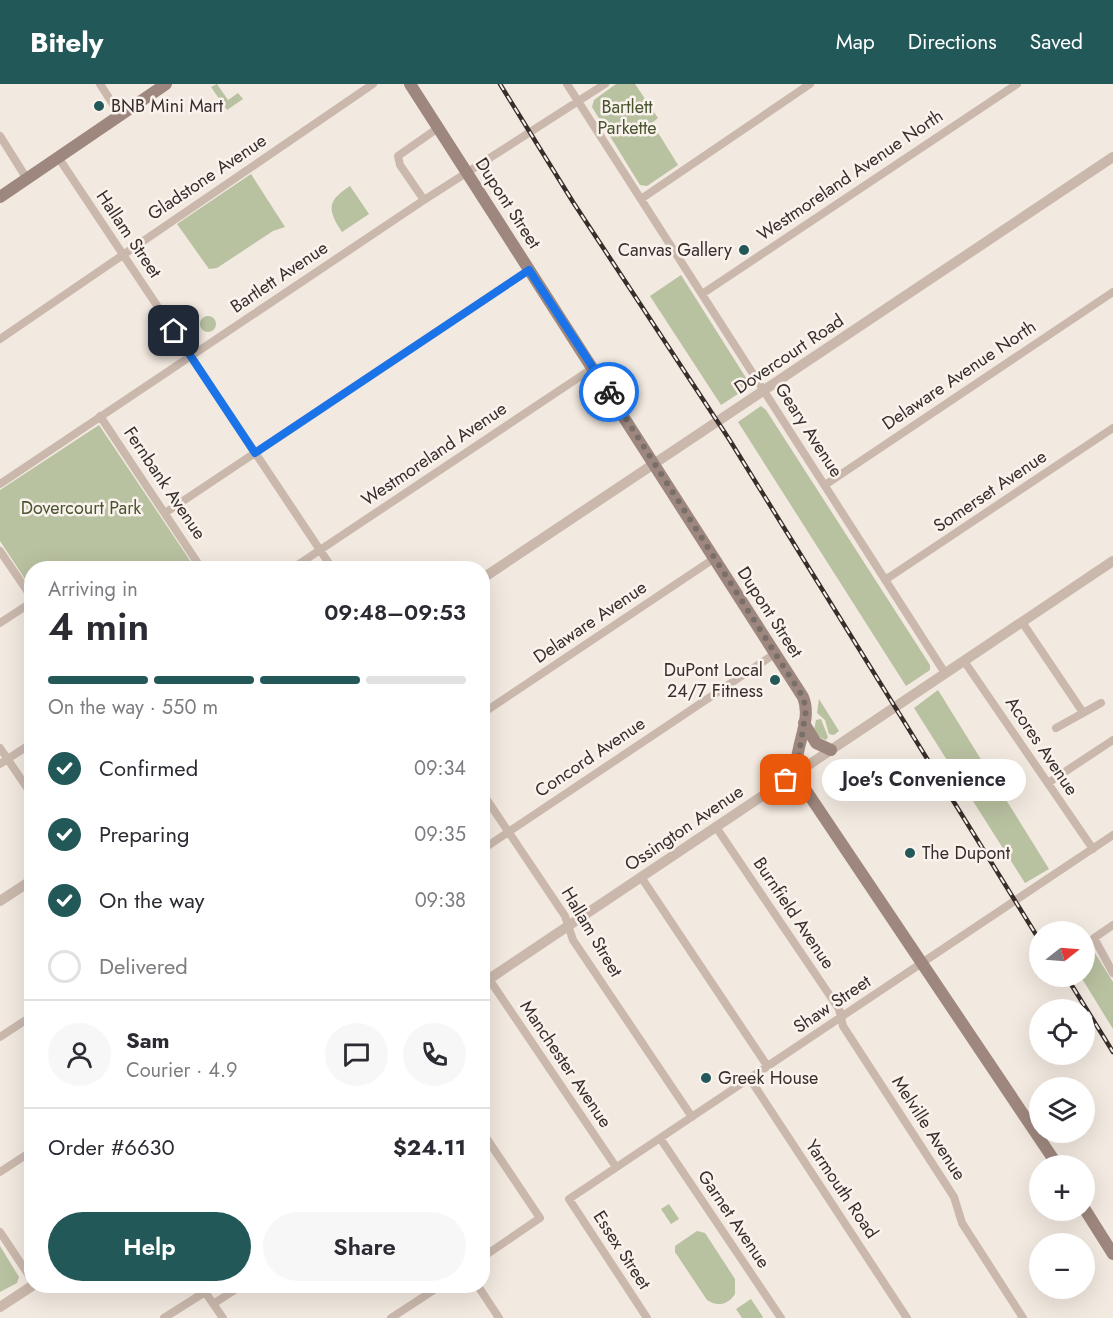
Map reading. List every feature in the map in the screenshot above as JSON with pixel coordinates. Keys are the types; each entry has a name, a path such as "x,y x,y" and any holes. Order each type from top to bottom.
{"main road":[{"path":"0,197 166,84"},
{"name":"Dupont Street","path":"410,84 803,697 806,704 796,773"},
{"path":"804,722 816,743 831,750"},
{"path":"796,773 824,819 1051,1155"},
{"path":"1092,1221 1113,1254"}],"street":[{"path":"100,84 120,115"},
{"name":"Gladstone Avenue","path":"0,339 373,84"},
{"name":"Geary Avenue","path":"567,84 945,673"},
{"name":"Bartlett Avenue","path":"0,484 466,172 605,84"},
{"path":"640,199 810,84"},
{"name":"Westmoreland Avenue North","path":"702,294 1017,84"},
{"path":"424,200 400,165 398,156 438,128"},
{"path":"0,136 27,179"},
{"name":"Hallam Street","path":"58,157 327,561"},
{"name":"Dovercourt Road","path":"490,573 1113,157"},
{"path":"165,513 529,270"},
{"name":"Delaware Avenue North","path":"825,485 1113,292"},
{"name":"Westmoreland Avenue","path":"304,561 593,368"},
{"name":"Fernbank Avenue","path":"100,416 196,561"},
{"name":"Somerset Avenue","path":"885,580 1113,428"},
{"path":"0,551 24,588"},
{"name":"Delaware Avenue","path":"490,708 715,558"},
{"name":"Ossington Avenue","path":"490,978 945,673 1112,564"},
{"path":"0,623 24,606"},
{"path":"1022,622 1082,711"},
{"name":"Concord Avenue","path":"490,844 776,653"},
{"name":"Acores Avenue","path":"964,661 1093,849"},
{"path":"1056,728 1082,711 1101,703"},
{"path":"1048,783 1113,740"},
{"path":"0,748 4,762 24,786"},
{"path":"4,762 24,748"},
{"name":"Hallam Street","path":"490,804 568,925 573,940 692,1117"},
{"name":"Burnfield Avenue","path":"716,827 839,1009 840,1019"},
{"name":"Shaw Street","path":"569,1200 1093,849 1112,839"},
{"path":"641,877 768,1067"},
{"path":"0,901 24,885"},
{"path":"1113,925 1094,939 1113,973"},
{"name":"Manchester Avenue","path":"490,987 616,1167"},
{"name":"Melville Avenue","path":"840,1019 954,1197 962,1223 1023,1318"},
{"path":"0,1037 24,1021"},
{"name":"Yarmouth Road","path":"750,1079 907,1318"},
{"name":"Garnet Avenue","path":"660,1138 782,1318"},
{"path":"490,1143 540,1218 490,1252"},
{"path":"0,1172 24,1156"},
{"name":"Essex Street","path":"569,1200 647,1318"},
{"path":"0,1232 24,1268"},
{"path":"0,1307 24,1291"},
{"path":"164,1318 198,1293"},
{"path":"206,1293 223,1318"},
{"path":"213,1304 230,1293"},
{"path":"391,1318 429,1293"},
{"path":"483,1293 499,1318"}],"green space":[{"path":"217,84 228,100 238,93 243,99 227,110 211,87"},
{"name":"Bartlett Parkette","path":"616,84 635,84 658,118 652,123 678,165 647,186 640,185 592,107 594,100"},
{"path":"251,174 285,227 273,231 217,268 209,269 177,224"},
{"path":"350,186 369,214 342,232 334,217 332,206 337,196"},
{"path":"681,275 748,381 747,388 721,405 650,296"},
{"path":"208,316 214,318 216,324 214,330 208,332 202,330 200,324 202,318"},
{"path":"761,406 766,410 930,665 930,670 906,686 738,422"},
{"name":"Dovercourt Park","path":"99,425 190,561 24,561 24,577 0,541 0,490"},
{"path":"938,690 1049,869 1025,883 914,708"},
{"path":"819,699 839,731 834,735 829,734 825,720 817,713"},
{"path":"821,719 828,737 826,740 818,737 814,730 816,720"},
{"path":"1095,953 1113,982 1113,1029 1087,987 1095,987"},
{"path":"669,1204 679,1219 671,1224 661,1209"},
{"path":"697,1231 705,1233 735,1279 735,1294 726,1303 715,1304 707,1300 675,1252 675,1246"},
{"path":"0,1246 19,1277 17,1283 0,1292"},
{"path":"751,1299 762,1318 742,1318 736,1309"}],"railway":[{"path":"500,84 573,202 729,439 1029,923"},
{"path":"1073,987 1113,1052"}],"way so far":[{"path":"609,392 803,697 806,710 796,773 786,780"}],"place":[{"name":"BNB Mini Mart","path":"99,106"},
{"name":"Canvas Gallery","path":"744,250"},
{"name":"DuPont Local 24/7 Fitness","path":"775,680"},
{"name":"Joe's Convenience","path":"786,780"},
{"name":"The Dupont","path":"910,853"},
{"name":"Greek House","path":"706,1078"}],"route":[{"path":"174,331 255,453 529,270 609,392"}]}
